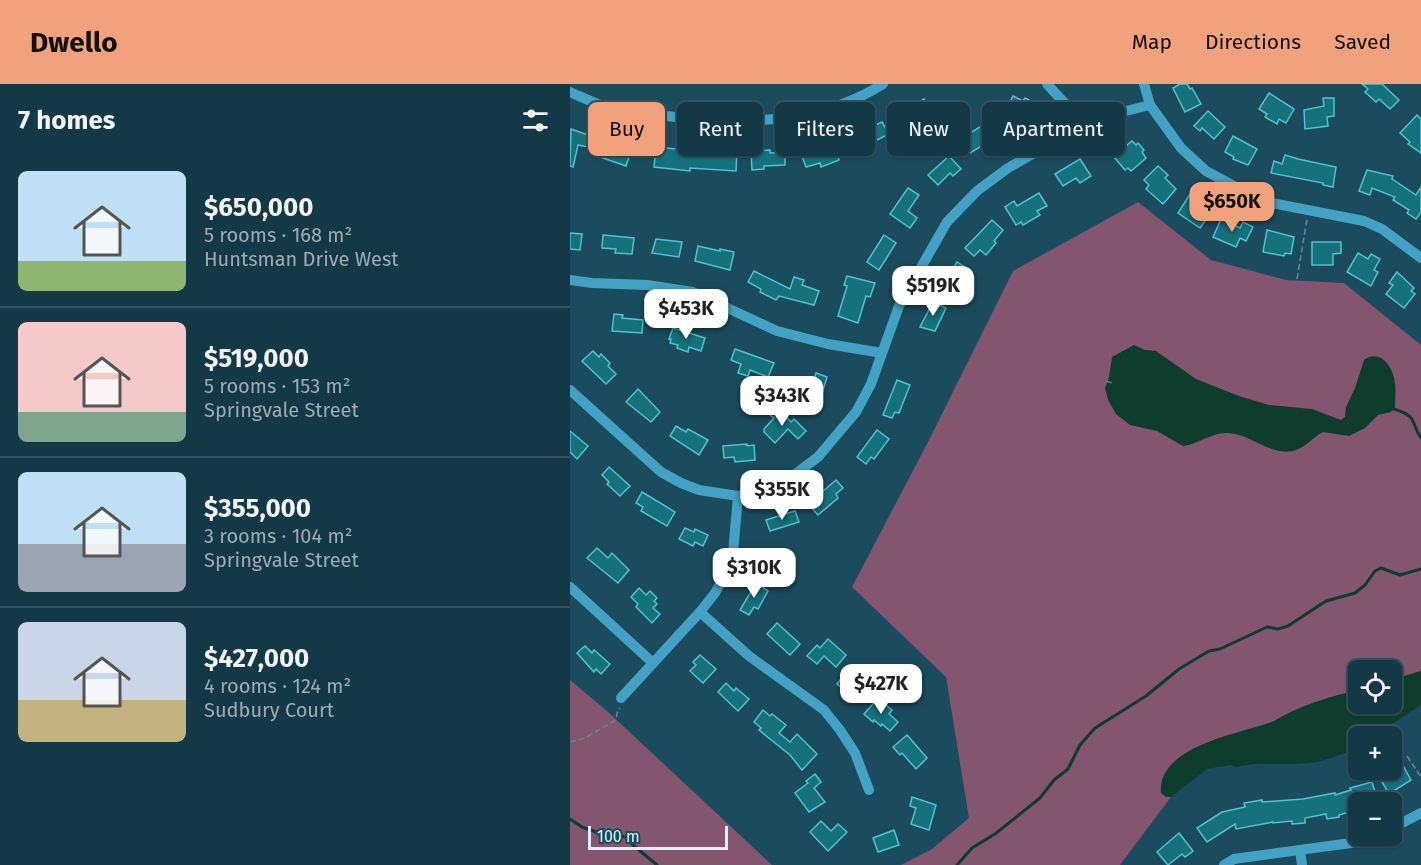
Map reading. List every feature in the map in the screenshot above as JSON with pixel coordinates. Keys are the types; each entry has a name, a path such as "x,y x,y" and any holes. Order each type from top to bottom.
{"street":[{"path":"570,92 613,109 683,119 757,122 821,112 869,93 883,84"},
{"path":"1047,84 1064,102"},
{"path":"1144,84 1150,105 1181,148 1206,171 1262,201 1364,221 1382,229 1421,258"},
{"path":"1125,111 1150,105"},
{"path":"570,390 661,472 681,483 699,490 738,496 763,490 790,478 818,457 856,412 871,384 899,306 947,222 977,191 1029,156"},
{"path":"570,280 647,285 693,292 777,331 828,344 882,353"},
{"path":"621,698 716,593 729,567 735,539 738,496"},
{"path":"570,587 653,663"},
{"path":"700,612 748,656 824,710 840,729 855,753 869,790"},
{"path":"1402,823 1421,813"},
{"path":"1224,865 1234,859 1274,859 1300,850 1348,843"},
{"path":"1300,850 1302,865"}],"path":[{"path":"1297,279 1308,209"},
{"path":"1106,381 1112,383"},
{"path":"570,742 591,736 616,720 616,713 622,706 621,698"},
{"path":"1407,756 1421,777"}],"shaded area":[{"path":"1138,202 1211,260 1286,280 1344,283 1421,345 1421,671 1402,677 1402,660 1348,660 1348,693 1314,703 1272,722 1220,738 1185,754 1172,765 1164,778 1162,793 1165,797 1171,797 1120,865 901,865 932,849 969,818 946,677 852,587 928,442 1013,271"},
{"path":"1134,345 1145,350 1156,351 1196,379 1239,396 1269,405 1312,409 1341,420 1345,417 1346,407 1364,360 1376,356 1386,362 1392,372 1395,408 1391,412 1378,415 1365,428 1349,436 1323,432 1300,448 1287,452 1270,448 1237,434 1228,433 1216,434 1183,446 1157,431 1130,425 1116,414 1108,400 1105,388 1112,357"},
{"path":"1421,671 1421,705 1389,726 1348,726 1348,751 1315,762 1300,764 1255,764 1237,767 1230,765 1207,769 1171,797 1161,793 1163,777 1172,764 1185,754 1220,738 1272,722 1324,699 1348,693 1348,714 1402,714 1402,677"},
{"path":"570,680 607,711 772,865 570,865"}],"building":[{"path":"1180,84 1187,84 1190,89 1192,88 1201,104 1185,112 1173,88"},
{"path":"1362,84 1382,84 1399,100 1390,109 1379,99 1376,102 1365,92 1368,89"},
{"path":"1269,93 1294,109 1286,123 1279,119 1277,124 1265,117 1267,114 1259,109"},
{"path":"1013,96 1023,101 1025,98 1033,102 1010,102"},
{"path":"1323,98 1334,98 1334,116 1327,117 1328,126 1305,129 1304,110 1324,106"},
{"path":"1208,111 1225,127 1214,139 1202,128 1200,131 1194,126"},
{"path":"1417,115 1421,119 1421,153 1408,144 1410,142 1400,133"},
{"path":"882,122 887,135 875,141 875,125"},
{"path":"982,126 982,146 970,153 970,133"},
{"path":"571,129 588,135 588,147 578,145 573,167 570,166"},
{"path":"1233,136 1257,149 1248,165 1233,159 1234,157 1225,152"},
{"path":"1132,141 1136,145 1138,143 1144,150 1142,152 1146,158 1131,171 1128,168 1125,170 1113,156 1125,156 1125,145"},
{"path":"665,148 677,149 677,156 737,156 736,171 690,168 690,171 654,167 655,156 665,156"},
{"path":"763,150 770,150 770,153 775,153 775,156 785,156 785,165 764,166 764,169 752,170 751,156 763,156"},
{"path":"1285,155 1336,167 1333,187 1271,173 1274,161 1282,164"},
{"path":"600,156 629,156 626,166"},
{"path":"802,156 838,156 839,160 821,167 820,163 806,167"},
{"path":"949,156 961,169 953,176 950,173 938,185 928,175"},
{"path":"1080,159 1091,176 1080,183 1076,178 1063,186 1055,174"},
{"path":"1158,166 1168,175 1165,178 1176,189 1163,204 1146,189 1149,185 1144,180"},
{"path":"1367,170 1393,176 1392,179 1416,195 1421,187 1421,212 1416,219 1407,213 1409,210 1393,200 1395,197 1372,188 1370,195 1359,191"},
{"path":"908,188 919,195 908,211 917,218 910,228 890,214"},
{"path":"1039,193 1047,206 1037,211 1040,215 1023,225 1021,222 1016,225 1005,207 1014,201 1017,206"},
{"path":"1190,194 1200,201 1198,205 1211,213 1200,228 1178,213"},
{"path":"1221,219 1240,228 1243,222 1253,227 1246,241 1240,238 1236,247 1213,237"},
{"path":"992,220 1003,230 986,255 980,250 974,256 965,248"},
{"path":"1267,230 1294,237 1291,254 1285,253 1284,256 1263,252"},
{"path":"570,233 582,234 580,250 570,249"},
{"path":"603,235 634,238 632,254 615,253 616,249 602,248"},
{"path":"884,235 896,243 879,270 867,262"},
{"path":"656,239 682,242 679,257 652,253"},
{"path":"1312,242 1341,242 1341,253 1333,254 1333,265 1312,265"},
{"path":"698,246 734,252 730,270 695,261"},
{"path":"1358,253 1368,259 1371,254 1380,259 1374,270 1378,272 1371,286 1347,272"},
{"path":"957,262 969,270 958,287 954,284 949,292 941,287"},
{"path":"754,271 790,289 794,277 804,280 802,285 819,291 814,305 779,296 776,300 760,292 761,289 748,282"},
{"path":"1397,272 1414,288 1411,291 1415,294 1404,308 1386,294 1393,285 1389,283"},
{"path":"847,276 875,283 870,297 866,296 858,323 838,316 847,286 844,285"},
{"path":"933,302 946,308 935,331 920,327"},
{"path":"614,314 623,315 622,318 643,320 642,333 612,331"},
{"path":"673,328 705,338 701,351 689,347 688,352 670,343"},
{"path":"735,349 774,363 768,377 750,370 748,376 738,373 741,364 731,360"},
{"path":"593,351 599,357 601,354 610,363 608,366 616,374 606,384 582,361"},
{"path":"816,373 827,377 818,407 808,403 809,400 804,398 807,388 811,389"},
{"path":"897,380 910,385 899,413 895,412 892,418 883,415"},
{"path":"638,389 660,412 651,422 626,402"},
{"path":"777,408 791,422 794,419 806,431 798,439 788,429 775,443 764,432 774,418 770,415"},
{"path":"676,426 686,432 688,429 708,440 699,455 670,436"},
{"path":"877,430 889,439 874,459 871,457 866,464 857,457"},
{"path":"570,431 588,446 577,459 570,452"},
{"path":"747,444 747,446 754,445 755,460 735,462 734,457 724,458 723,446"},
{"path":"609,467 630,486 620,496 607,484 609,482 602,475"},
{"path":"836,480 843,488 836,494 838,498 818,515 808,504"},
{"path":"642,492 675,512 667,526 641,511 643,507 636,503"},
{"path":"795,511 799,522 770,531 766,520"},
{"path":"685,528 694,532 695,529 708,535 703,546 695,542 693,546 679,539"},
{"path":"597,548 608,558 612,553 629,570 618,583 587,558"},
{"path":"756,583 768,591 758,609 754,607 749,615 740,610"},
{"path":"639,588 646,595 650,591 657,598 654,601 657,604 653,608 660,614 652,623 636,607 638,604 631,597"},
{"path":"777,623 800,644 790,655 767,634"},
{"path":"828,639 846,655 836,667 824,656 817,664 807,656 817,645 820,648"},
{"path":"585,646 592,653 594,650 610,664 601,674 596,669 594,672 577,653"},
{"path":"700,655 716,669 703,683 690,671 696,665 693,662"},
{"path":"848,670 867,686 856,700 837,684"},
{"path":"726,683 734,691 736,688 749,699 738,711 718,692"},
{"path":"878,698 892,710 889,714 898,722 890,731 864,714"},
{"path":"763,710 786,725 779,733 790,742 797,734 817,754 802,770 790,755 759,730 761,728 754,722"},
{"path":"907,735 927,758 916,769 902,753 900,755 893,747"},
{"path":"1402,764 1411,780 1392,792 1388,792 1382,782 1402,780"},
{"path":"815,774 821,782 814,788 825,802 809,812 795,793"},
{"path":"1372,782 1375,792 1348,792 1348,812 1339,817 1327,819 1326,814 1305,818 1305,823 1273,822 1236,829 1235,824 1207,842 1197,828 1222,812 1245,807 1244,803 1303,799 1335,793 1335,795 1351,790 1350,788"},
{"path":"912,797 936,805 929,830 911,824 916,808 910,806"},
{"path":"821,821 831,831 838,824 847,832 828,851 810,832"},
{"path":"894,830 899,845 878,852 873,838"},
{"path":"1179,833 1193,851 1185,857 1182,854 1168,865 1157,852"}],"waterway":[{"path":"1394,409 1411,417 1421,438"},
{"path":"957,865 972,848 995,834 1040,798 1054,780 1068,769 1080,745 1095,728 1146,696 1179,669 1209,651 1220,649 1267,627 1278,629 1288,626 1326,601 1355,593 1365,585 1375,571 1381,568 1400,575 1421,569"},
{"path":"570,819 582,827 607,836 618,834 627,838 657,865"}]}
